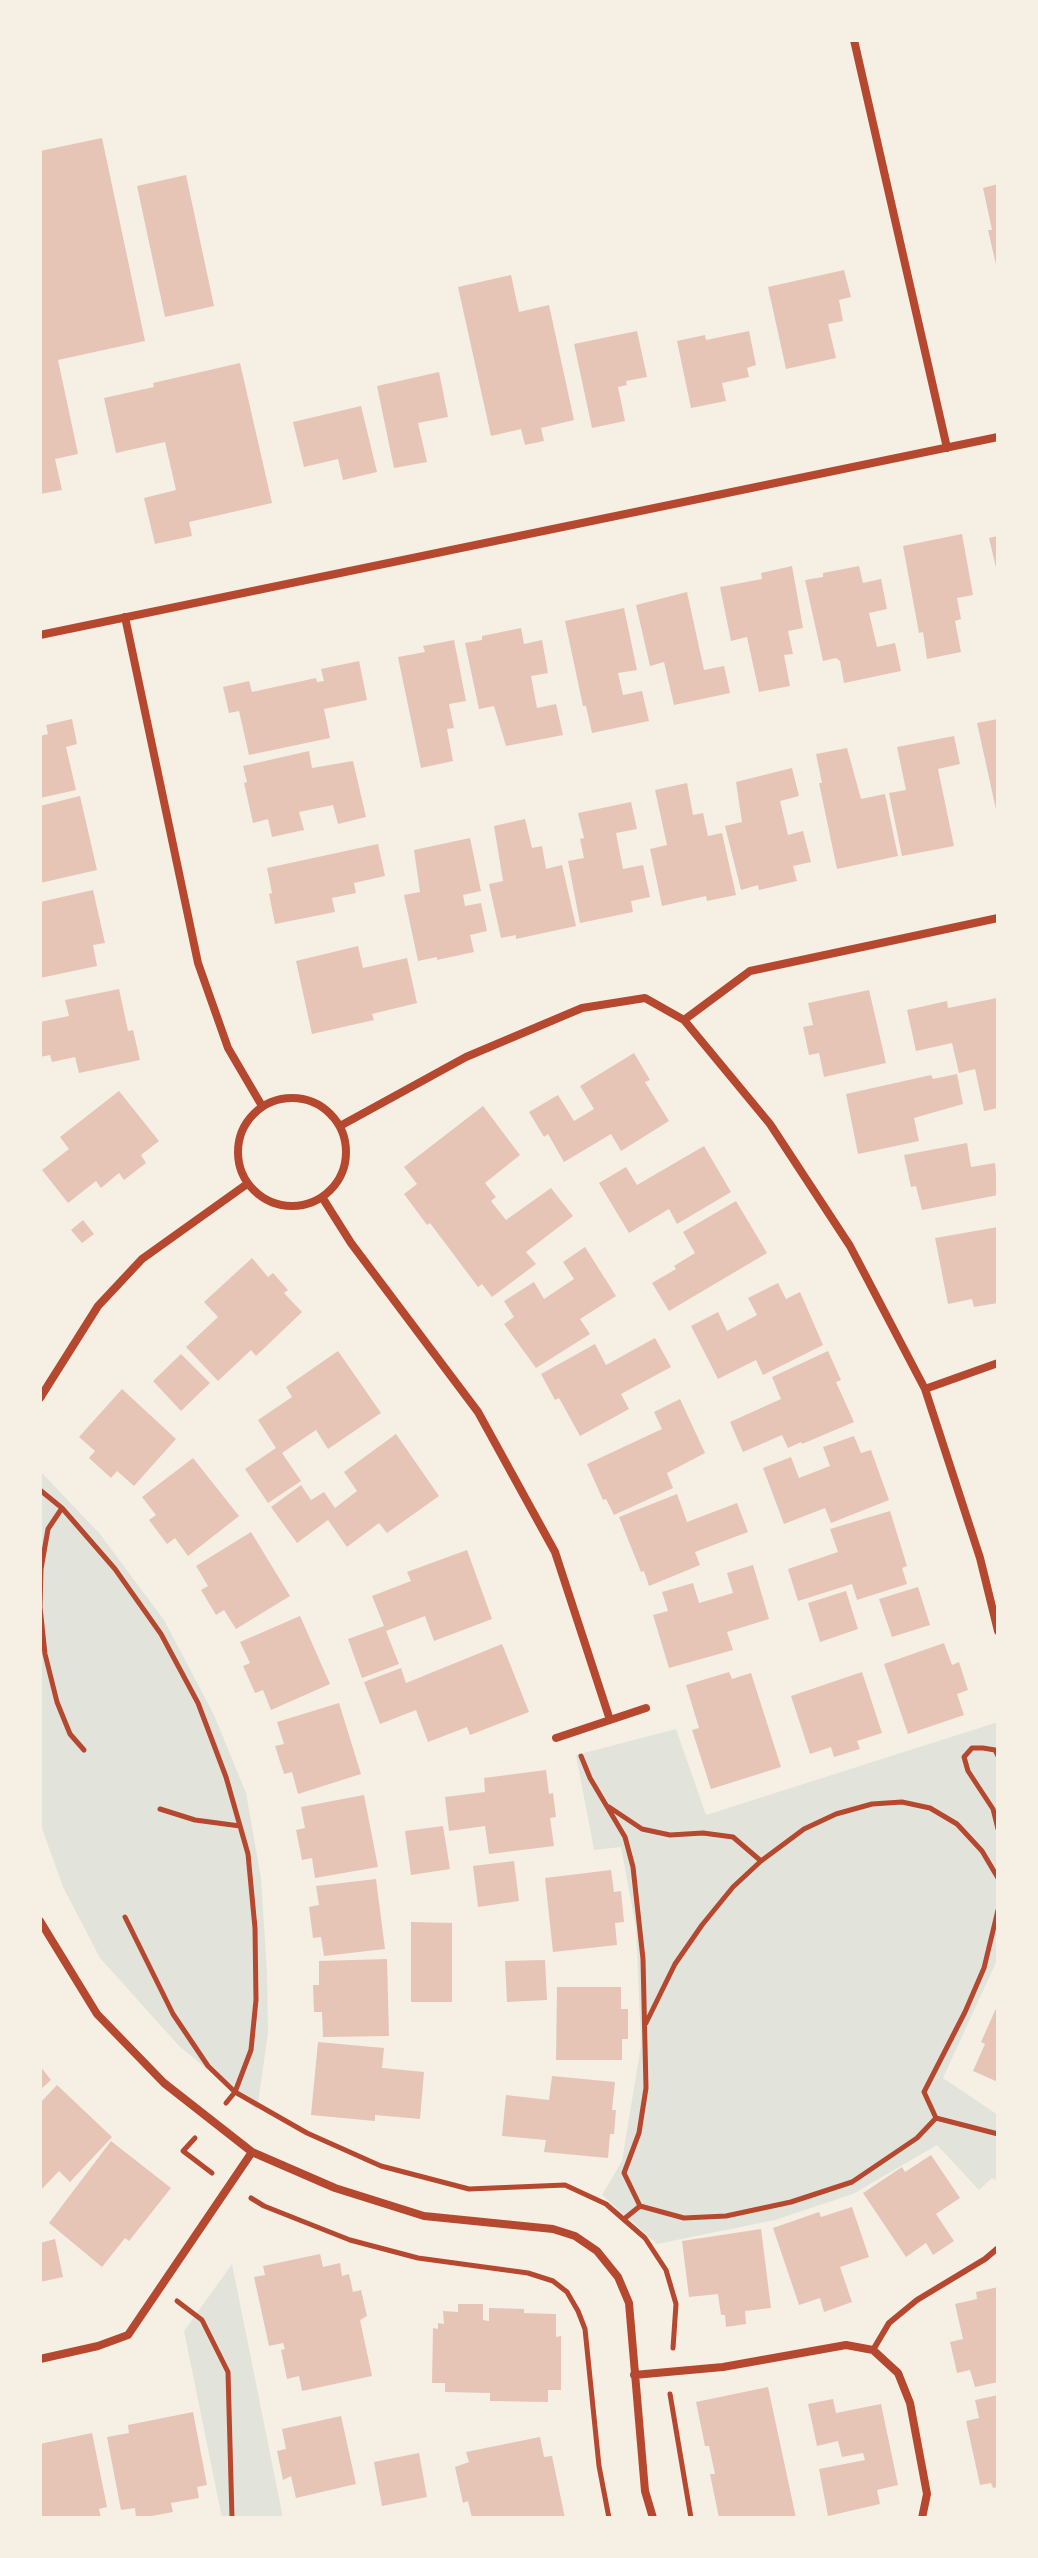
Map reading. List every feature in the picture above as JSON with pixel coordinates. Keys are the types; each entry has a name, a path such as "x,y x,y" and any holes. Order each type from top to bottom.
{"street":[{"path":"854,40 947,448"},
{"path":"40,635 998,437"},
{"path":"125,617 198,963 228,1048 262,1106"},
{"path":"684,1020 750,971 998,918"},
{"path":"340,1126 466,1057 582,1008 645,998 684,1020 770,1124 850,1246 925,1389 980,1558 998,1631"},
{"path":"283,1098 306,1099 326,1109 340,1126 345,1146 345,1165 336,1184 322,1197 303,1205 282,1206 262,1198 247,1184 238,1163 238,1141 247,1121 262,1106 283,1098"},
{"path":"40,1398 98,1306 142,1259 247,1184"},
{"path":"322,1197 351,1243 478,1412 555,1552 610,1720"},
{"path":"925,1389 998,1363"},
{"path":"556,1738 646,1708"},
{"path":"40,1921 97,2014 164,2083 252,2152 335,2188 424,2216 553,2229 575,2236 597,2251 618,2277 629,2303 645,2491 653,2518"},
{"path":"40,2359 98,2346 128,2335 252,2152"},
{"path":"634,2375 723,2367 846,2345 873,2350 898,2373 910,2403 927,2494 922,2518"}],"lane":[{"path":"873,2350 889,2323 917,2300 998,2248"}],"path":[{"path":"40,1490 62,1508 115,1569 161,1634 198,1703 226,1777 248,1854 255,1928 256,2000 251,2050 235,2092 183,2151 264,2206 350,2240 418,2258 528,2273 553,2281 567,2292 585,2329 599,2466 609,2518"},
{"path":"62,1508 48,1529 41,1569 42,1623 45,1654 57,1702 70,1734 84,1750"},
{"path":"572,1733 590,1778 625,1837 633,1867 643,1959 646,2088 639,2133 624,2173 640,2206 684,2218 726,2216 791,2202 852,2182 917,2138 936,2118"},
{"path":"998,1756 995,1750 972,1748 964,1757 968,1771 993,1809 998,1829"},
{"path":"646,2024 675,1964 733,1887 761,1861 804,1829 836,1814 872,1804 902,1802 930,1808 957,1824 982,1851 998,1878"},
{"path":"608,1806 642,1829 670,1835 703,1833 733,1837 761,1861"},
{"path":"160,1809 195,1820 240,1826"},
{"path":"936,2118 924,2092 984,1968 998,1910"},
{"path":"125,1917 173,2014 208,2066 235,2092 307,2133 381,2166 447,2183"},
{"path":"936,2118 998,2134"},
{"path":"624,2219 640,2206"},
{"path":"161,2289 202,2320 228,2372 232,2518"}],"shaded area":[{"path":"42,1473 100,1534 164,1620 214,1715 246,1793 261,1878 267,1973 268,2033 257,2110 179,2046 100,1958 63,1887 40,1823"},
{"path":"998,1722 998,1958 943,2078 998,2115 998,2181 992,2178 979,2190 937,2145 853,2194 775,2220 657,2244 602,2195 622,2161 641,2045 636,1928 621,1847 594,1850 576,1755 676,1729 706,1815"},
{"path":"232,2264 283,2518 222,2518 184,2331"}],"building":[{"path":"102,138 145,341 58,360 78,454 55,459 62,490 40,494 40,151"},
{"path":"186,175 214,306 165,317 137,186"},
{"path":"998,184 998,269 997,269 983,188"},
{"path":"844,270 851,297 839,300 843,321 828,324 836,358 786,369 768,287"},
{"path":"511,275 519,312 549,305 574,420 541,428 544,441 525,445 521,429 491,436 458,287"},
{"path":"637,331 647,377 626,381 627,385 618,387 625,421 592,428 574,344"},
{"path":"749,331 756,365 747,368 749,377 722,383 726,401 691,408 677,341 705,335 706,340"},
{"path":"240,363 272,503 189,522 192,536 155,544 144,498 176,490 165,442 116,453 104,398"},
{"path":"439,372 448,417 418,423 427,462 394,468 377,386"},
{"path":"361,406 377,472 343,480 338,459 304,467 293,422"},
{"path":"962,534 973,595 957,598 961,619 955,621 961,652 927,659 923,632 919,633 903,546"},
{"path":"998,536 998,572 997,572 989,538"},
{"path":"792,566 803,628 788,631 793,654 784,655 790,686 759,692 747,637 731,641 720,587 762,579 761,573"},
{"path":"859,566 863,583 881,579 887,609 869,613 877,647 895,643 901,671 844,683 840,661 836,658 823,661 805,580"},
{"path":"687,592 704,670 724,666 730,693 674,705 664,662 650,666 636,605"},
{"path":"624,608 637,670 618,673 623,695 642,691 649,721 592,733 586,706 583,706 565,621"},
{"path":"521,628 524,644 542,640 548,673 531,676 537,708 556,704 563,735 506,746 494,706 479,709 465,643"},
{"path":"454,640 466,701 449,704 454,728 447,729 453,761 421,768 398,657 425,652 423,646"},
{"path":"359,661 367,700 324,709 330,738 249,755 239,711 229,713 223,687 249,681 252,692 316,678 317,682 324,681 321,669"},
{"path":"72,719 77,744 66,747 76,790 40,798 40,736 48,734 46,725"},
{"path":"998,719 998,814 997,814 977,723"},
{"path":"954,736 960,764 938,769 954,846 902,856 889,793 906,790 897,747"},
{"path":"847,748 861,799 885,794 898,856 837,869 816,754"},
{"path":"309,751 312,768 353,761 366,817 338,824 333,805 299,812 304,830 272,837 268,819 253,823 243,766"},
{"path":"792,768 799,796 780,801 788,835 803,831 811,862 793,866 797,881 759,890 758,885 741,890 725,826 742,822 736,782"},
{"path":"687,783 693,815 703,813 708,836 722,833 736,895 707,901 706,896 662,906 650,849 667,845 655,790"},
{"path":"80,796 97,870 40,883 40,806"},
{"path":"631,802 637,829 616,833 623,869 643,865 650,897 631,901 633,912 580,923 568,861 584,858 580,839 584,838 578,813"},
{"path":"525,819 532,848 542,846 546,869 562,865 576,926 516,939 516,935 501,938 489,884 503,881 494,826"},
{"path":"470,838 481,891 463,895 465,906 481,903 487,931 470,935 474,952 418,961 404,895 420,892 414,850"},
{"path":"378,844 385,876 354,883 356,893 332,898 335,912 275,924 267,868"},
{"path":"93,890 105,943 93,945 97,966 40,978 40,902"},
{"path":"358,946 363,968 407,958 417,1003 372,1014 374,1020 312,1034 296,961"},
{"path":"119,989 128,1031 133,1030 140,1060 79,1073 75,1057 52,1062 50,1055 40,1057 40,1022 69,1016 65,1000"},
{"path":"869,990 886,1063 824,1077 819,1053 809,1055 803,1027 813,1025 808,1003"},
{"path":"997,998 998,1108 984,1111 975,1069 959,1073 952,1043 916,1051 907,1010 947,1001 948,1008"},
{"path":"634,1053 650,1080 645,1082 669,1121 621,1151 611,1134 564,1162 548,1134 544,1137 529,1112 558,1095 574,1121 594,1109 580,1086"},
{"path":"957,1074 963,1104 914,1118 919,1141 858,1154 846,1094 931,1075 933,1079"},
{"path":"119,1091 159,1141 141,1155 146,1163 124,1180 119,1173 101,1188 96,1181 68,1203 42,1170 69,1149 60,1137"},
{"path":"483,1106 520,1155 485,1183 496,1197 491,1201 506,1220 551,1188 573,1216 526,1252 536,1264 492,1297 482,1284 478,1287 404,1194 417,1184 404,1167"},
{"path":"967,1143 971,1167 995,1163 998,1195 922,1210 916,1186 911,1187 904,1155"},
{"path":"704,1146 731,1192 677,1224 669,1209 629,1233 599,1183 626,1167 637,1185"},
{"path":"736,1201 767,1253 669,1311 652,1283 695,1253 683,1232"},
{"path":"83,1220 94,1234 82,1243 71,1230"},
{"path":"998,1227 998,1303 974,1307 972,1299 948,1304 935,1238"},
{"path":"585,1247 616,1296 580,1319 590,1334 536,1368 504,1324 514,1317 504,1301 534,1282 544,1299 574,1279 563,1262"},
{"path":"252,1258 268,1277 273,1273 288,1290 284,1293 302,1312 256,1356 251,1350 218,1381 186,1347 218,1317 204,1302"},
{"path":"778,1283 786,1299 800,1292 823,1345 763,1375 756,1360 718,1379 691,1326 718,1312 727,1331 757,1315 748,1298"},
{"path":"655,1338 671,1367 621,1394 629,1409 580,1436 559,1398 555,1400 541,1374 595,1344 606,1365"},
{"path":"338,1351 381,1413 328,1449 316,1430 282,1453 301,1481 268,1503 245,1469 276,1448 258,1420 292,1397 286,1387"},
{"path":"828,1351 841,1380 836,1382 854,1422 788,1448 782,1435 743,1452 730,1422 781,1399 772,1377"},
{"path":"181,1354 210,1383 181,1411 153,1381"},
{"path":"122,1389 176,1439 134,1486 117,1471 111,1478 89,1458 95,1451 79,1437"},
{"path":"680,1399 705,1453 667,1473 673,1488 614,1515 606,1499 603,1500 587,1464 662,1429 654,1412"},
{"path":"396,1434 439,1496 387,1533 379,1523 347,1547 328,1520 297,1543 271,1507 301,1485 311,1500 324,1492 335,1508 357,1491 344,1472"},
{"path":"854,1436 861,1453 871,1450 889,1500 831,1523 825,1508 784,1524 763,1468 791,1457 799,1478 830,1466 823,1447"},
{"path":"193,1458 239,1516 188,1556 175,1538 167,1544 149,1520 156,1515 142,1497"},
{"path":"677,1494 687,1522 737,1503 748,1532 695,1552 700,1565 649,1586 619,1517"},
{"path":"890,1511 907,1566 902,1568 907,1584 857,1600 852,1584 798,1601 788,1569 838,1552 830,1529"},
{"path":"251,1532 290,1596 236,1629 224,1610 216,1615 201,1590 208,1586 196,1566"},
{"path":"467,1550 492,1619 434,1641 425,1616 386,1631 399,1664 362,1678 348,1639 384,1626 372,1596 411,1581 407,1572"},
{"path":"753,1565 769,1619 727,1632 733,1650 669,1668 653,1615 668,1611 662,1592 693,1583 699,1603 733,1593 727,1573"},
{"path":"918,1587 930,1625 892,1637 879,1599"},
{"path":"846,1591 858,1629 820,1642 808,1603"},
{"path":"300,1616 330,1684 271,1710 263,1690 255,1693 243,1666 250,1663 240,1642"},
{"path":"944,1643 952,1665 959,1662 968,1690 957,1694 964,1715 908,1734 884,1664"},
{"path":"502,1644 529,1712 470,1735 467,1727 428,1742 416,1710 380,1724 364,1682 401,1668 406,1683"},
{"path":"729,1672 732,1679 751,1673 781,1767 711,1789 692,1730 699,1728 686,1685"},
{"path":"862,1672 882,1733 857,1741 860,1749 834,1757 831,1747 810,1754 791,1696"},
{"path":"339,1703 361,1774 298,1794 292,1772 284,1774 275,1746 284,1744 277,1722"},
{"path":"546,1770 556,1817 550,1818 554,1846 489,1854 485,1826 449,1831 445,1797 485,1792 484,1778"},
{"path":"364,1795 378,1867 315,1878 312,1858 302,1860 296,1830 305,1828 301,1807"},
{"path":"443,1826 450,1869 411,1875 405,1831"},
{"path":"514,1861 519,1901 478,1907 473,1866"},
{"path":"611,1870 614,1892 621,1891 624,1922 615,1923 617,1945 553,1952 545,1878"},
{"path":"376,1879 385,1949 324,1956 321,1937 313,1938 309,1907 319,1905 316,1886"},
{"path":"411,1922 452,1923 452,2002 411,2002"},
{"path":"387,1959 389,2036 323,2037 322,2012 314,2012 313,1985 319,1985 319,1961"},
{"path":"545,1960 547,2000 507,2002 505,1961"},
{"path":"557,1987 621,1987 621,2009 628,2009 628,2039 622,2039 622,2060 556,2060"},
{"path":"998,2004 998,2082 973,2071 985,2044 981,2042"},
{"path":"318,2042 384,2048 382,2068 424,2072 420,2119 375,2115 375,2121 311,2115"},
{"path":"40,2066 51,2080 40,2090"},
{"path":"552,2076 615,2082 612,2110 616,2110 614,2134 610,2134 608,2158 544,2152 546,2140 502,2136 506,2095 549,2100"},
{"path":"57,2085 112,2137 70,2182 59,2171 40,2191 40,2103"},
{"path":"111,2141 171,2188 129,2241 125,2238 102,2267 49,2223"},
{"path":"931,2155 960,2198 936,2214 954,2241 933,2255 926,2243 906,2257 863,2193 902,2167 905,2172"},
{"path":"852,2207 869,2257 840,2267 852,2302 824,2312 820,2298 799,2305 773,2228 819,2212 821,2217"},
{"path":"761,2229 771,2308 745,2311 746,2324 726,2327 718,2294 689,2297 682,2241"},
{"path":"55,2239 63,2277 40,2282 40,2243"},
{"path":"320,2254 323,2267 340,2263 342,2276 349,2274 353,2292 361,2290 367,2316 360,2320 372,2376 302,2391 299,2376 287,2379 281,2350 285,2349 283,2343 269,2346 254,2277 265,2275 263,2266"},
{"path":"998,2287 998,2382 975,2387 970,2370 957,2373 950,2342 963,2339 955,2304 977,2299 976,2292"},
{"path":"458,2304 483,2304 483,2320 489,2321 489,2308 556,2314 556,2337 561,2336 561,2390 548,2390 548,2402 490,2401 490,2393 445,2392 445,2383 432,2383 433,2328 438,2329 438,2323 444,2324 443,2311 458,2312"},
{"path":"768,2387 796,2518 719,2518 710,2474 715,2474 709,2446 705,2446 696,2402"},
{"path":"998,2395 998,2487 993,2488 991,2483 980,2485 966,2421 979,2418 975,2400"},
{"path":"833,2399 836,2413 881,2404 898,2485 877,2490 880,2504 828,2516 819,2469 865,2460 863,2453 842,2457 838,2441 817,2446 808,2404"},
{"path":"193,2412 207,2485 197,2487 199,2498 171,2503 173,2512 141,2518 136,2518 135,2508 121,2510 107,2437 129,2433 128,2425"},
{"path":"341,2416 356,2484 296,2498 291,2476 283,2480 277,2451 286,2449 282,2429"},
{"path":"92,2433 107,2507 99,2509 101,2518 40,2518 40,2444"},
{"path":"540,2437 544,2457 552,2456 565,2518 472,2518 468,2501 463,2503 455,2467 469,2462 466,2452"},
{"path":"419,2453 427,2497 382,2506 374,2462"}]}
